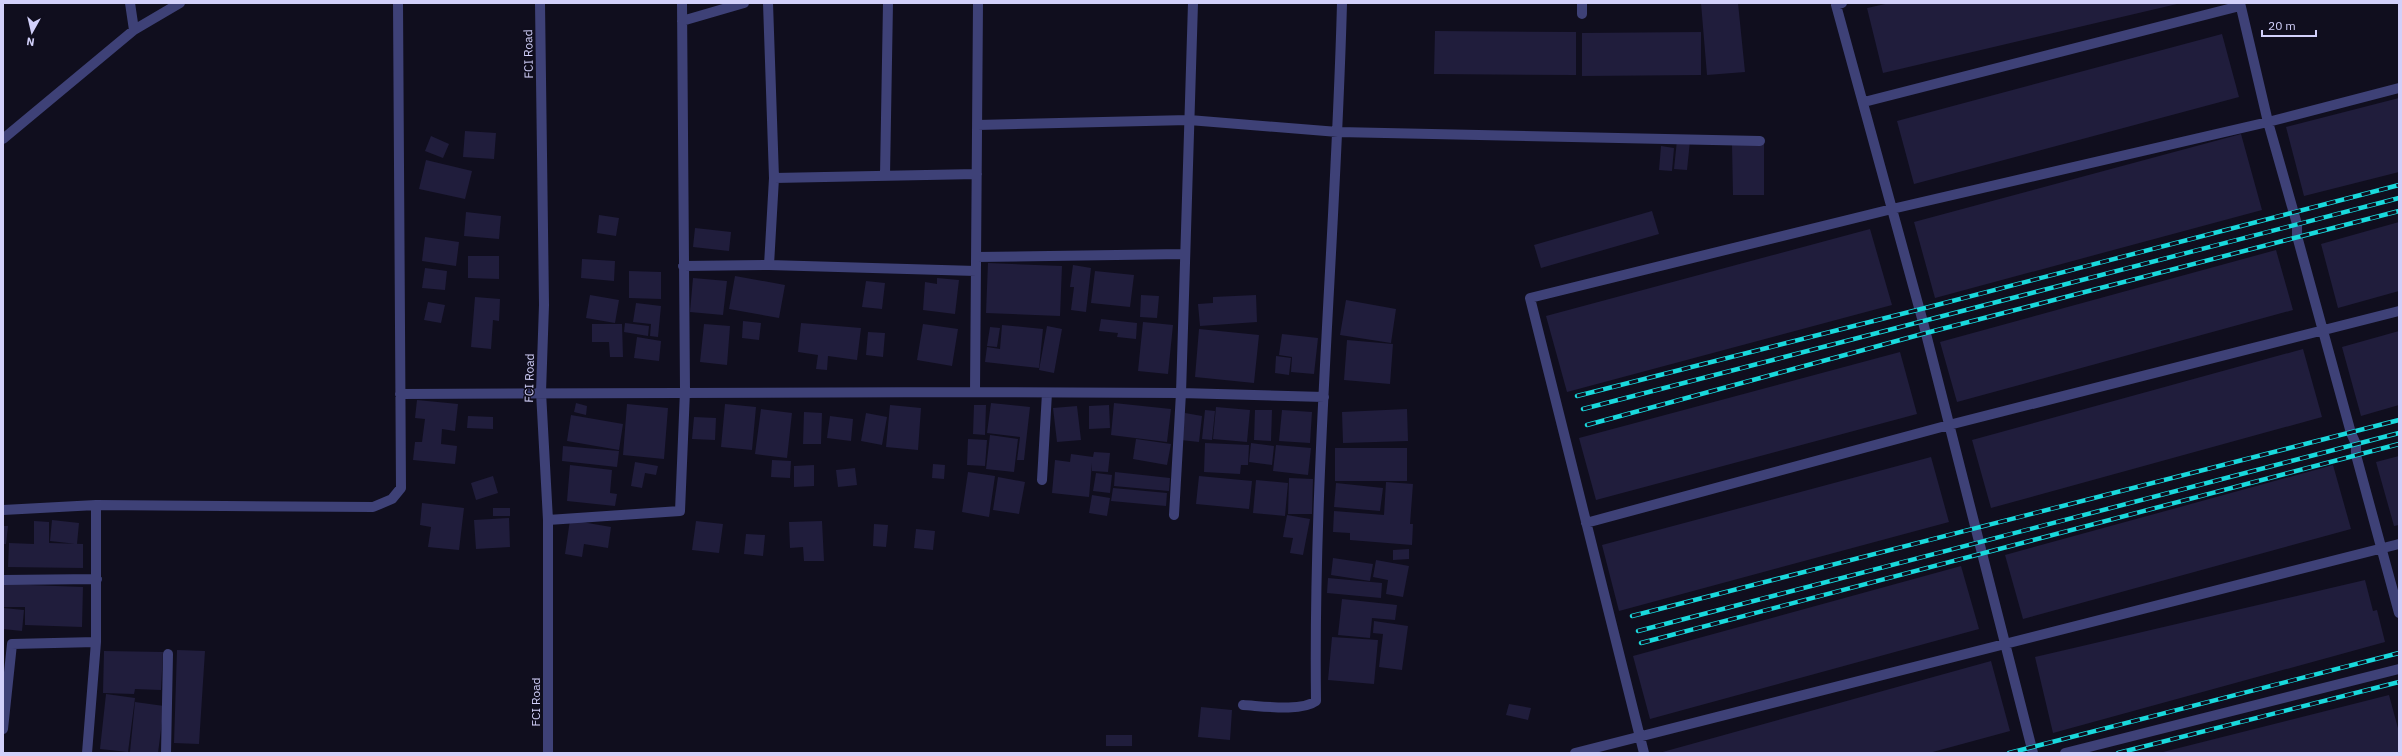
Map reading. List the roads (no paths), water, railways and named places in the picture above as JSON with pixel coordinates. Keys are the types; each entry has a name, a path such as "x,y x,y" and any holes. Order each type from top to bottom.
{"street":[{"path":"130,3 134,30"},
{"path":"3,139 134,30 180,3"},
{"path":"3,510 96,505 373,508 392,500 401,488 398,3"},
{"name":"FCI Road","path":"540,3 544,305 541,392 548,520 548,753"},
{"path":"548,520 680,512 685,391 682,3"},
{"path":"682,21 744,3"},
{"path":"768,3 774,178 769,265"},
{"path":"886,175 888,3"},
{"path":"975,392 978,3"},
{"path":"1174,515 1181,393 1192,3"},
{"path":"1243,706 1299,707 1310,705 1316,701 1316,595 1324,397 1338,132 1342,3"},
{"path":"1582,3 1582,14"},
{"path":"1842,3 1836,5 1864,102 2033,753"},
{"path":"1864,102 2240,4 2268,122 2297,224 2296,236 2356,444 2356,455 2399,613"},
{"path":"1644,753 1530,298 1892,209 2268,122 2399,88"},
{"path":"977,125 1189,120 1338,132 1760,141"},
{"path":"774,178 977,174"},
{"path":"976,258 1184,254"},
{"path":"683,266 769,265 976,271"},
{"path":"1586,523 1949,425 2399,311"},
{"path":"400,394 685,391 1181,393 1324,397"},
{"path":"1042,480 1047,393"},
{"path":"87,753 96,642 96,505"},
{"path":"1575,753 2399,544"},
{"path":"3,580 97,580"},
{"path":"3,729 12,644 96,642"},
{"path":"166,753 168,654"},
{"path":"2065,753 2399,669"}],"railway":[{"path":"1577,396 1929,307 2399,185"},
{"path":"1583,409 2399,198"},
{"path":"1587,425 1926,333 2399,211"},
{"path":"1632,616 2399,420"},
{"path":"1638,631 2399,433"},
{"path":"1641,643 2399,444"},
{"path":"2009,753 2399,653"},
{"path":"2118,753 2399,682"}]}
